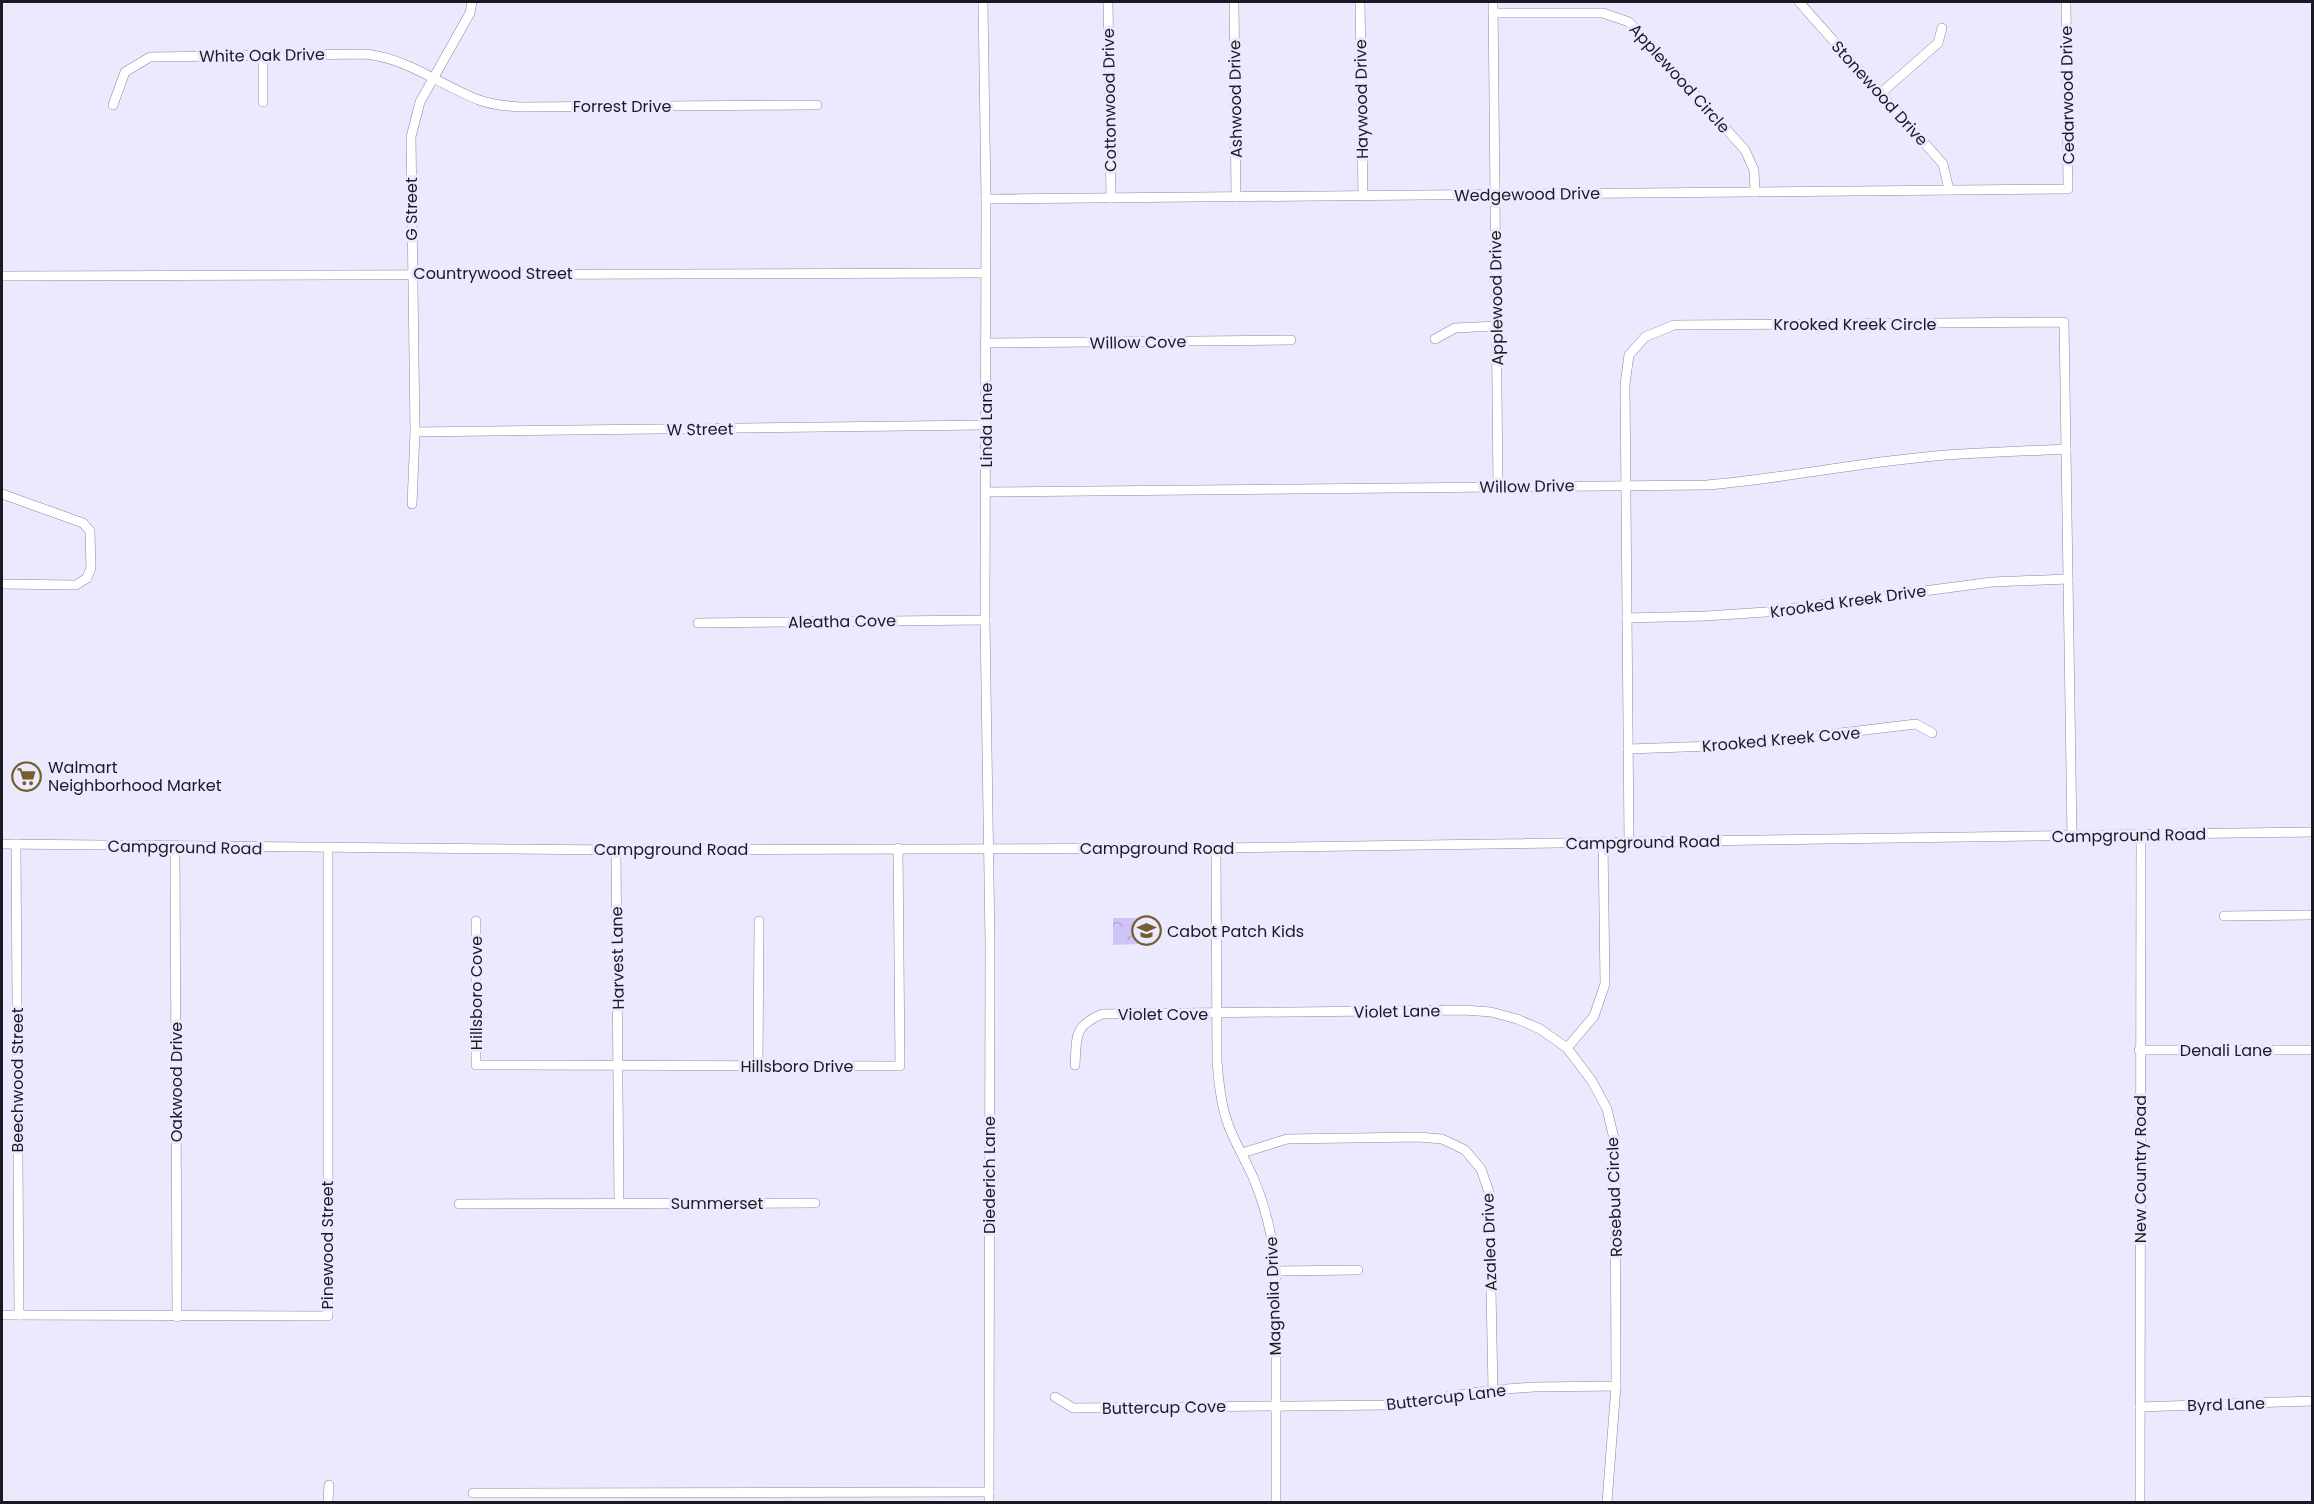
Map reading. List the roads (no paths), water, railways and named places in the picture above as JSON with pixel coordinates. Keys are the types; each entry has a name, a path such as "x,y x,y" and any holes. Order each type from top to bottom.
{"street":[{"name":"G Street","path":"412,504 415,432 411,136 420,102 470,13 472,2"},
{"name":"Linda Lane","path":"983,2 986,200 987,848"},
{"name":"Cottonwood Drive","path":"1108,2 1111,198"},
{"name":"Ashwood Drive","path":"1234,2 1236,197"},
{"name":"Haywood Drive","path":"1360,2 1363,196"},
{"name":"Applewood Drive","path":"1493,2 1498,487"},
{"name":"Stonewood Drive","path":"1799,2 1943,164 1949,190"},
{"name":"Cedarwood Drive","path":"2066,2 2068,189"},
{"name":"Applewood Circle","path":"1493,14 1603,13 1629,22 1745,150 1754,170 1755,192"},
{"path":"1881,93 1938,43 1942,28"},
{"path":"263,55 263,102"},
{"name":"White Oak Drive","path":"113,105 125,72 150,57 381,56 399,61 434,77"},
{"name":"Forrest Drive","path":"434,77 478,100 495,105 520,107 817,105"},
{"name":"Wedgewood Drive","path":"986,200 2068,189"},
{"name":"Countrywood Street","path":"2,276 985,273"},
{"name":"Krooked Kreek Circle","path":"1629,842 1625,384 1629,355 1645,337 1674,325 2064,322 2072,836"},
{"path":"1435,339 1455,328 1497,326"},
{"name":"Willow Cove","path":"985,343 1291,340"},
{"name":"W Street","path":"415,432 985,425"},
{"name":"Willow Drive","path":"986,492 1719,484 1939,455 2066,449"},
{"path":"2,494 83,523 90,531 91,568 87,578 76,585 2,584"},
{"name":"Krooked Kreek Drive","path":"1627,618 1748,614 1992,582 2068,579"},
{"name":"Aleatha Cove","path":"698,623 985,620"},
{"name":"Krooked Kreek Cove","path":"1628,749 1741,745 1916,724 1932,733"},
{"name":"Campground Road","path":"2,844 616,850 1216,848 2313,832"},
{"name":"New Country Road","path":"2140,1503 2141,836"},
{"path":"1567,1048 1594,1016 1605,984 1603,842"},
{"name":"Beechwood Street","path":"16,844 19,1315"},
{"name":"Oakwood Drive","path":"176,847 177,1317"},
{"name":"Pinewood Street","path":"2,1315 328,1316 328,848"},
{"name":"Hillsboro Drive","path":"476,1065 900,1066 898,848"},
{"name":"Diederich Lane","path":"987,848 990,942 989,1497"},
{"name":"Magnolia Drive","path":"1216,848 1217,1062 1220,1092 1226,1118 1268,1217 1274,1244 1276,1503"},
{"name":"Harvest Lane","path":"616,850 618,1065"},
{"path":"2224,916 2313,915"},
{"name":"Hillsboro Cove","path":"476,921 476,1065"},
{"path":"758,1066 759,921"},
{"name":"Violet Lane","path":"1217,1014 1464,1010 1491,1012 1517,1019 1540,1029 1567,1048"},
{"name":"Violet Cove","path":"1075,1065 1077,1035 1085,1022 1102,1014 1217,1014"},
{"name":"Rosebud Circle","path":"1567,1048 1592,1081 1607,1109 1615,1143 1616,1386 1607,1503"},
{"name":"Denali Lane","path":"2139,1050 2313,1050"},
{"path":"618,1065 619,1204"},
{"name":"Azalea Drive","path":"1242,1153 1287,1139 1418,1137 1442,1139 1465,1150 1481,1169 1489,1192 1493,1390"},
{"name":"Summerset","path":"459,1204 815,1203"},
{"path":"1276,1271 1358,1270"},
{"name":"Buttercup Lane","path":"1276,1405 1391,1405 1493,1390 1616,1386"},
{"name":"Buttercup Cove","path":"1054,1398 1073,1408 1276,1405"},
{"name":"Byrd Lane","path":"2140,1407 2313,1401"},
{"path":"328,1485 328,1503"},
{"path":"473,1493 989,1497"}],"place":[{"name":"Walmart Neighborhood Market","path":"27,776"},
{"name":"Cabot Patch Kids","path":"1146,931"}]}
